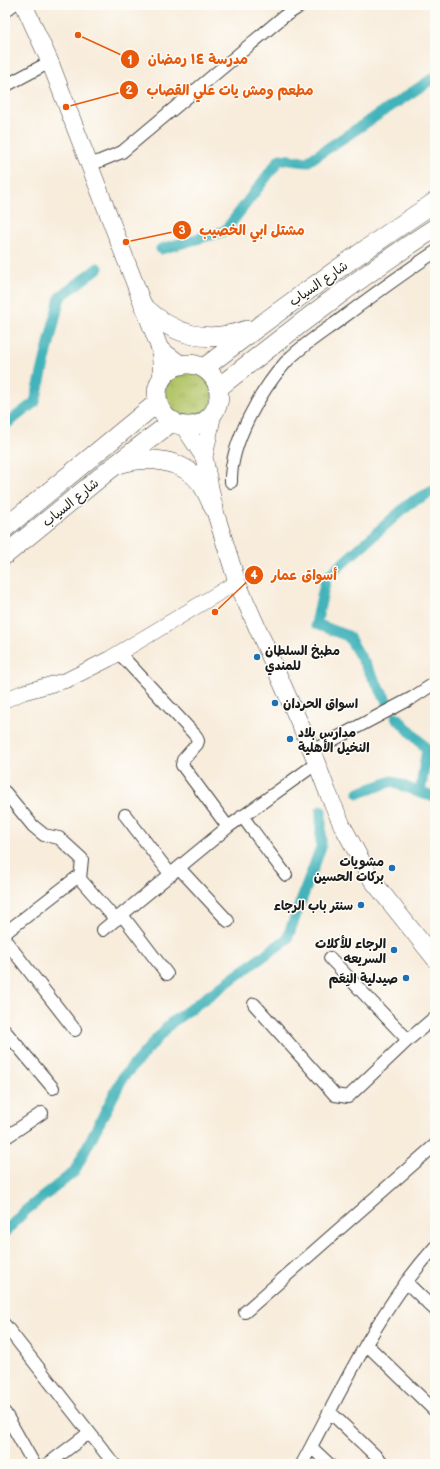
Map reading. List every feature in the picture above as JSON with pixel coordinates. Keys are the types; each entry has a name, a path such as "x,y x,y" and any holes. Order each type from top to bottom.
{"main road":[{"path":"24,5 50,62 160,349 162,378 158,389 158,402 163,413 178,423 204,457"},
{"name":"شارع السياب","path":"204,368 264,321 435,202"},
{"name":"شارع السياب","path":"218,388 307,318 400,251 435,228"},
{"path":"144,307 156,318 170,327 185,334 201,337 218,338 234,335 250,330 264,321"},
{"path":"160,349 182,365"},
{"path":"162,378 171,370 182,365 197,365 204,368 216,380 219,397 217,406 213,413 200,423 191,425 178,423"},
{"name":"شارع السياب","path":"5,528 158,402"},
{"path":"213,413 204,457 214,508 237,582 314,757 342,825 372,880 435,959"},
{"name":"شارع السياب","path":"5,555 116,466 178,423"},
{"path":"116,466 126,462 149,460 164,461 185,468 201,483 214,508"}],"street":[{"path":"5,11 13,5"},
{"path":"90,165 122,152 283,16 302,5"},
{"path":"5,86 50,62"},
{"path":"231,482 232,466 246,424 270,384 286,362 310,342 402,274 435,252"},
{"path":"5,700 24,692 66,680 119,653 237,582"},
{"path":"119,653 196,736 198,741 197,744 183,760 182,766 228,827"},
{"path":"103,930 314,757 435,683"},
{"path":"5,792 33,826 44,835 59,838 82,859 80,878"},
{"path":"125,815 175,871 228,921"},
{"path":"242,816 286,875"},
{"path":"5,933 76,878 80,878"},
{"path":"80,878 119,917 167,974"},
{"path":"5,940 75,1030"},
{"path":"330,958 408,1040"},
{"path":"254,1004 335,1095 348,1097 408,1040 435,1017"},
{"path":"5,1031 10,1045 53,1088"},
{"path":"5,1138 42,1113"},
{"path":"245,1312 435,1145"},
{"path":"302,1464 366,1344 406,1282 435,1247"},
{"path":"406,1282 435,1310"},
{"path":"5,1325 114,1464"},
{"path":"366,1344 435,1411"},
{"path":"330,1412 384,1464"},
{"path":"5,1413 34,1464"},
{"path":"48,1464 89,1433"},
{"path":"311,1447 329,1464"}],"green space":[{"path":"184,371 194,371 203,375 209,381 212,386 212,404 203,415 194,419 184,419 175,415 169,409 165,400 165,390 169,381 175,375"}],"waterway":[{"path":"161,249 225,231 280,159 307,162 435,77"},
{"path":"5,425 35,402 60,297 98,268"},
{"path":"387,701 348,636 316,624 326,578 410,503 435,490"},
{"path":"396,717 427,749 420,793"},
{"path":"359,793 392,781 420,793 435,797"},
{"path":"5,1232 25,1211 74,1172 123,1077 171,1023 287,939 321,847 321,811"}],"place":[{"name":"مدرسة ١٤ رمضان","path":"78,35"},
{"name":"مطعم ومش يات علي القصاب","path":"66,107"},
{"name":"مشتل ابي الخصيب","path":"126,242"},
{"name":"أسواق عمار","path":"215,612"},
{"name":"مطبخ السلطان للمندي","path":"257,657"},
{"name":"اسواق الحردان","path":"275,703"},
{"name":"مدارس بلاد النخيل الأهلية","path":"290,739"},
{"name":"مشويات بركات الحسين","path":"392,868"},
{"name":"سنتر باب الرجاء","path":"361,905"},
{"name":"الرجاء للأكلات السريعه","path":"394,950"},
{"name":"صيدلية النِعَم","path":"406,978"}]}
